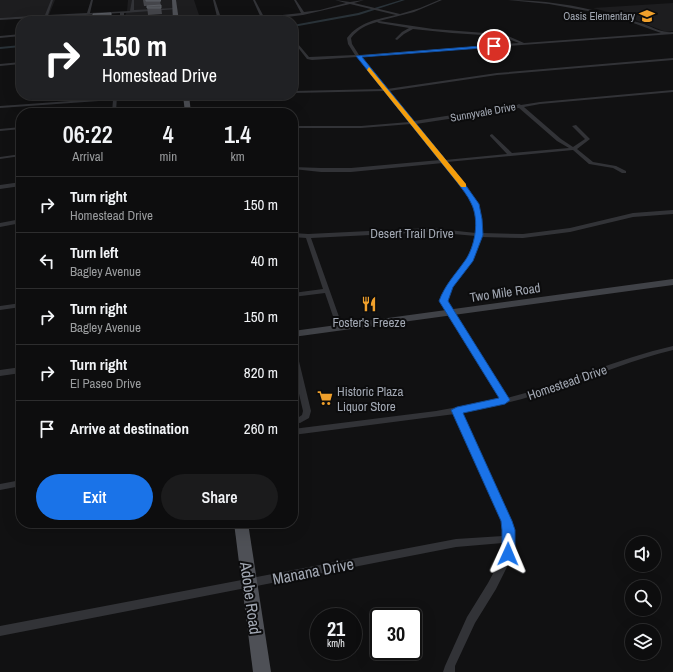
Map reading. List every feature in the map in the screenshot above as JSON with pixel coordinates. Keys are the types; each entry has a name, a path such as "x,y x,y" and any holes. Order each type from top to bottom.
{"main road":[{"path":"174,0 176,16"},
{"name":"Two Mile Road","path":"298,333 673,282"},
{"name":"Adobe Road","path":"242,528 262,672"}],"street":[{"path":"52,0 46,16 175,9"},
{"path":"88,14 92,0"},
{"path":"132,0 132,11"},
{"path":"214,0 219,16"},
{"path":"254,0 262,16"},
{"path":"295,0 304,14"},
{"path":"336,0 400,16"},
{"path":"288,16 304,14 364,0"},
{"path":"441,0 400,16 362,27 349,38 350,44 358,56 469,192 475,204 479,219 479,235 469,261 449,287 444,301 505,400"},
{"path":"509,0 563,5 595,10 636,22 673,37"},
{"path":"0,19 16,18"},
{"path":"377,22 412,28 502,36 517,40 524,44"},
{"path":"397,39 402,33 412,28"},
{"path":"298,45 308,58 317,59 673,33"},
{"path":"0,36 16,34"},
{"path":"298,92 386,90 498,74 673,59"},
{"path":"0,64 16,63"},
{"name":"Sunnyvale Drive","path":"298,127 361,127 412,123 519,105 673,91"},
{"path":"0,108 84,100"},
{"path":"519,105 559,140 591,163 614,166 624,172"},
{"path":"298,168 341,171 573,149 588,139 574,126"},
{"path":"0,130 16,128"},
{"path":"492,135 511,155"},
{"path":"0,158 16,156"},
{"path":"0,187 16,185"},
{"name":"Desert Trail Drive","path":"298,235 430,230 479,235 523,236 552,233 611,219 673,212"},
{"path":"0,225 16,222"},
{"path":"308,236 340,328"},
{"path":"298,294 326,291"},
{"path":"0,310 16,306"},
{"name":"Homestead Drive","path":"298,431 457,410 505,400 527,395 649,353 673,348"},
{"path":"0,373 16,371"},
{"path":"298,373 307,411 306,416 298,419"},
{"path":"450,672 450,666 471,620 492,586 508,554 509,539 506,521 457,410"},
{"path":"298,424 302,431"},
{"path":"0,486 16,484"},
{"name":"Manana Drive","path":"0,631 456,543 509,539"}],"shaded area":[{"path":"0,0 55,0 49,15 0,18"},
{"path":"128,0 194,0 199,16 125,16"},
{"name":"Oasis Elementary","path":"673,3 673,31 666,32 633,19 593,8"}],"building":[{"path":"160,0 161,1 146,1"},
{"path":"161,5 161,8 147,8 147,6"},
{"path":"111,13 111,16 93,16 93,14"}],"waterway":[{"path":"298,25 359,14 404,0"},
{"path":"0,48 16,46"}],"slow traffic":[{"path":"369,69 464,186"}],"place":[{"name":"Oasis Elementary","path":"647,16"},
{"name":"Foster's Freeze","path":"369,304"},
{"name":"Historic Plaza Liquor Store","path":"325,398"}],"route":[{"path":"494,46 358,56 469,192 475,204 479,219 479,235 469,261 449,287 444,301 505,400 457,410 499,502 506,521 509,539 508,554"}]}
